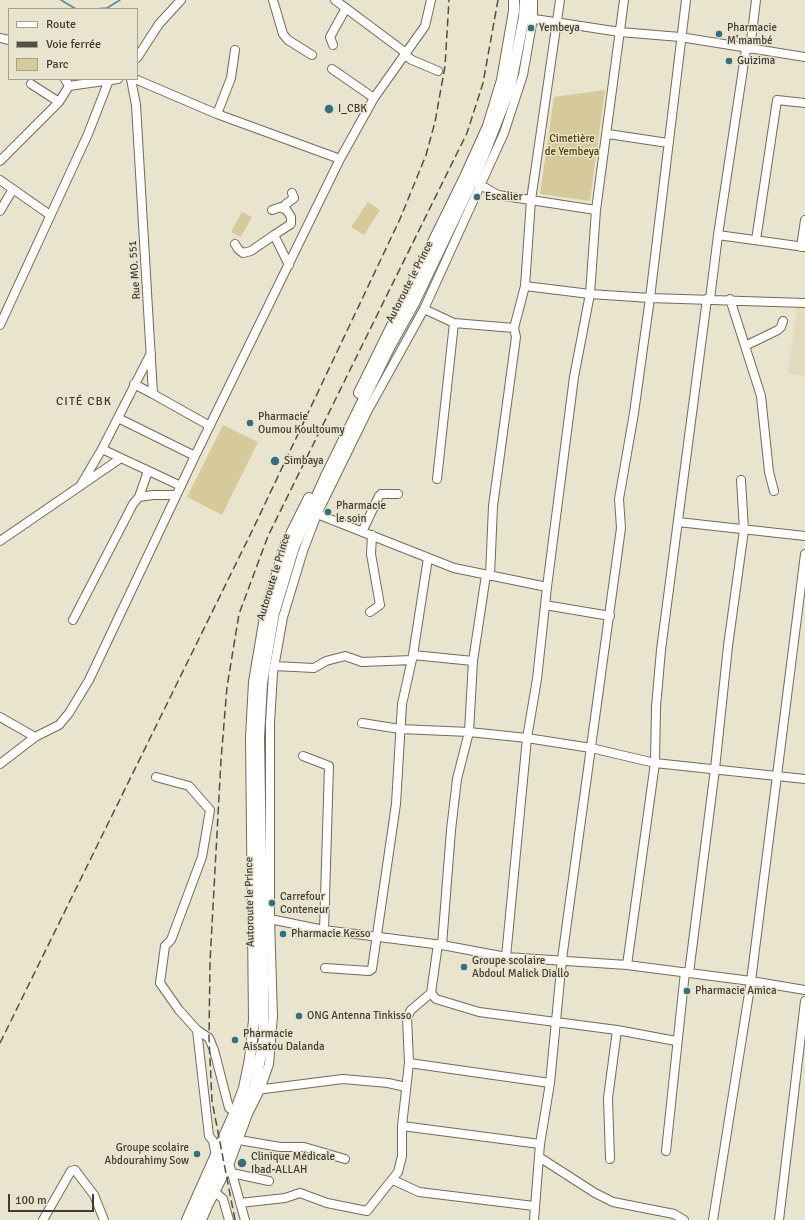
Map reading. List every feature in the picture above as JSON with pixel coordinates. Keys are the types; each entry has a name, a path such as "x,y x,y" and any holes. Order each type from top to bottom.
{"main road":[{"name":"Autoroute le Prince","path":"187,1220 235,1112 244,1088 250,1059 254,1020 251,737 254,682 266,611 286,544 465,177 488,126 502,80 514,11 514,0"},
{"name":"Autoroute le Prince","path":"196,1220 228,1147 257,1090 264,1038 267,918 259,737 262,683 274,613 294,547 314,513 414,303 476,183 510,88 528,18 525,0"}],"street":[{"path":"138,56 159,24 180,0"},
{"path":"273,0 283,34 288,40 312,55"},
{"path":"335,0 412,60 438,71"},
{"path":"0,764 35,737 59,725 69,713 89,680 176,495 340,159 374,98 425,26 431,0"},
{"path":"533,0 528,18 620,32 680,37 748,49 805,56"},
{"path":"240,1204 285,1198 300,1193 327,1203 367,1211 398,1172 402,1156 402,1126 409,1063 407,1018 410,1010 431,993 440,945 457,779 469,732 473,661 488,576 493,506 516,337 514,328 525,286 531,200 560,0"},
{"path":"506,957 527,738 537,679 547,587 574,377 590,294 596,210 608,134 624,0"},
{"path":"534,1220 540,1144 550,1083 562,960 621,528 619,499 634,413 650,298 680,37 686,0"},
{"path":"627,965 655,763 656,707 678,522 718,235 756,0"},
{"path":"333,45 330,37 346,8"},
{"path":"217,114 231,78 235,50"},
{"path":"332,69 374,98"},
{"path":"0,325 88,134 108,80 67,83 59,102 2,156"},
{"name":"Rue MO. 551","path":"131,80 136,105 152,353 153,394"},
{"path":"137,80 217,114 340,159"},
{"path":"31,84 59,102"},
{"path":"756,240 777,100 805,103"},
{"path":"608,134 668,143"},
{"path":"0,180 50,215"},
{"path":"364,408 424,309 476,183 498,195 596,210"},
{"path":"0,212 13,189"},
{"path":"284,209 286,204 294,198 292,193"},
{"path":"235,244 243,253 251,251 292,221 290,214 281,207 272,210"},
{"path":"718,235 803,247 805,220"},
{"path":"274,235 289,266"},
{"path":"525,286 590,294 650,298 730,299 805,303"},
{"path":"730,299 761,396 769,472 774,491"},
{"path":"424,309 454,323 514,328"},
{"path":"745,346 778,330 781,327 782,321"},
{"path":"437,479 454,323"},
{"path":"80,486 102,449 134,384 152,353"},
{"path":"134,384 210,426"},
{"path":"118,418 195,456"},
{"path":"102,449 181,486"},
{"path":"0,541 121,458"},
{"path":"73,620 133,504 140,497 148,471"},
{"path":"666,1151 676,1041 687,973 715,769 728,646 744,530 741,480"},
{"path":"362,532 379,496 381,494 398,494"},
{"path":"140,497 153,495 176,495"},
{"path":"547,587 454,568 314,513 283,617 274,666 270,723 267,918 324,930 440,945 506,957 627,965 751,981 805,990"},
{"path":"678,522 805,536"},
{"path":"370,612 380,605 371,554 372,536"},
{"path":"713,1220 751,981 805,554"},
{"path":"326,968 369,971 372,969 396,804 402,704 413,658 428,558"},
{"path":"545,605 610,616"},
{"path":"274,666 314,668 326,661 345,656 362,662 413,658 473,661"},
{"path":"0,717 35,737"},
{"path":"362,723 400,729 469,732 527,738 591,748 655,763 805,779"},
{"path":"303,756 330,766 324,930"},
{"path":"156,777 189,786 210,810 202,856 171,940 165,946 160,983 179,1010 197,1030 209,1038 214,1050 229,1108 235,1112"},
{"path":"431,993 436,999 479,1012 556,1021 676,1041"},
{"path":"779,1220 805,1001"},
{"path":"197,1030 209,1136 213,1141 216,1156"},
{"path":"610,1159 608,1098 617,1030"},
{"path":"409,1063 550,1083"},
{"path":"202,1220 214,1192 231,1169 239,1140 257,1090 343,1080 388,1083 406,1087"},
{"path":"402,1126 540,1144"},
{"path":"239,1140 280,1147 304,1147 345,1159"},
{"path":"228,1147 231,1169 245,1220"},
{"path":"539,1157 595,1193 613,1202 674,1214 684,1220"},
{"path":"231,1169 269,1181"},
{"path":"43,1220 71,1171 75,1170 94,1195 104,1220"},
{"path":"392,1180 419,1192 534,1206"},
{"path":"214,1192 223,1199 229,1220"}],"shaded area":[{"path":"797,307 805,308 805,376 788,374"}],"green space":[{"name":"Cimetière de Yembeya","path":"605,90 590,201 540,194 554,97"},
{"path":"368,202 380,210 364,235 351,227"},
{"path":"242,212 252,217 241,237 231,232"},
{"path":"223,425 258,442 222,515 187,497"}],"waterway":[{"path":"61,0 74,8"},
{"path":"107,8 120,0"}],"railway":[{"path":"0,1043 253,529 400,219 426,155 435,122 445,66 449,0"},
{"path":"235,1220 212,1101 209,1038 210,962 221,760 227,687 239,614 268,536 467,133 483,83 498,0"}],"place":[{"name":"Yembeya","path":"531,28"},
{"name":"Pharmacie M'mambé","path":"719,34"},
{"name":"Guizima","path":"729,61"},
{"name":"I_CBK","path":"329,109"},
{"name":"Escalier","path":"477,197"},
{"name":"Pharmacie Oumou Koultoumy","path":"250,423"},
{"name":"Simbaya","path":"275,461"},
{"name":"Pharmacie le soin","path":"328,512"},
{"name":"Carrefour Conteneur","path":"272,903"},
{"name":"Pharmacie Kesso","path":"283,934"},
{"name":"Groupe scolaire Abdoul Malick Diallo","path":"464,967"},
{"name":"Pharmacie Amica","path":"687,991"},
{"name":"ONG Antenna Tinkisso","path":"299,1016"},
{"name":"Pharmacie Aissatou Dalanda","path":"235,1040"},
{"name":"Groupe scolaire Abdourahimy Sow","path":"197,1154"},
{"name":"Clinique Médicale Ibad-ALLAH","path":"242,1163"}],"district":[{"name":"CITÉ CBK","path":"84,402"}]}
